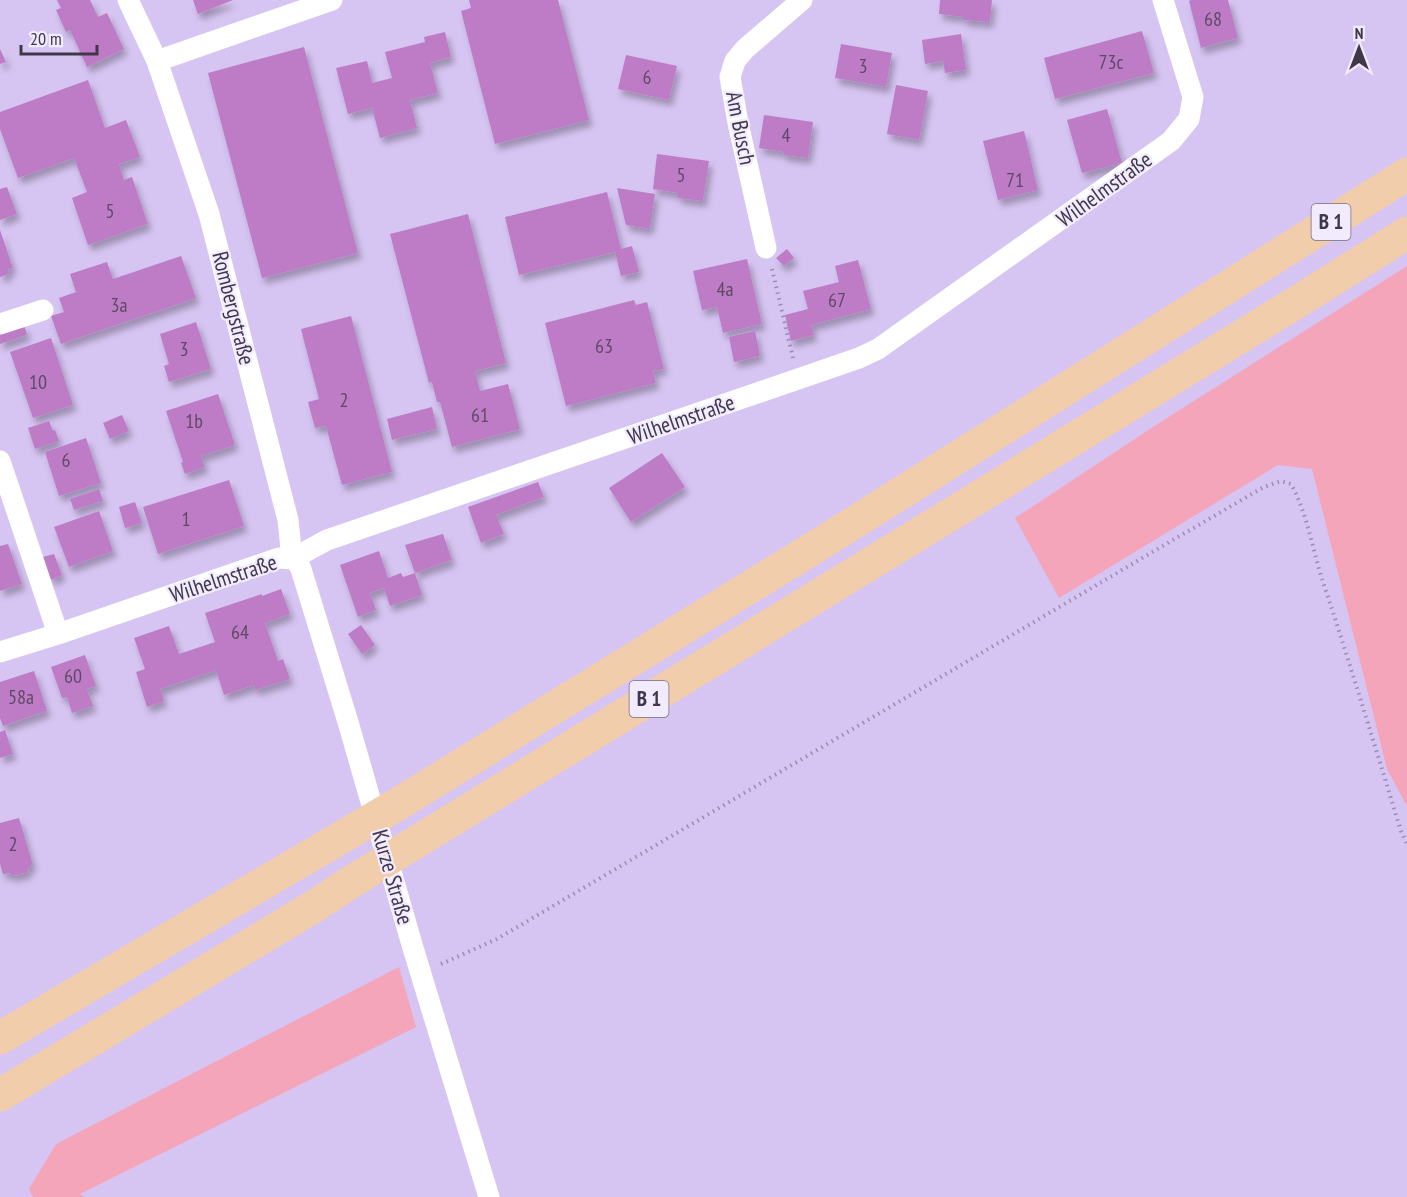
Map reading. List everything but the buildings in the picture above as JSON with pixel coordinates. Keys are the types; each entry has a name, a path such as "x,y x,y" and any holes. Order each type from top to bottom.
{"highway":[{"name":"B 1","path":"0,1038 408,797 848,527 1407,174"},
{"name":"B 1","path":"0,1095 313,907 371,869 1407,233"}],"street":[{"name":"Rombergstraße","path":"128,0 157,61 209,214 288,520 292,559"},
{"path":"157,61 332,0"},
{"name":"Am Busch","path":"766,248 730,77 735,61 745,50 802,0"},
{"name":"Wilhelmstraße","path":"0,652 279,558 292,559 327,540 798,379 870,353 885,345 1171,141 1190,119 1194,97 1163,0"},
{"path":"0,324 44,310"},
{"path":"0,461 58,633"},
{"name":"Kurze Straße","path":"292,559 301,568 489,1197"}],"path":[{"path":"766,248 798,379"},
{"path":"421,972 497,939 1193,528 1264,487 1281,481 1291,484 1299,498 1318,567 1407,844"}],"shaded area":[{"path":"1407,266 1407,806 1387,769 1312,469 1278,465 1059,598 1015,518 1156,425"},
{"path":"399,967 416,1027 80,1194 84,1197 33,1197 29,1189 56,1144"}]}
